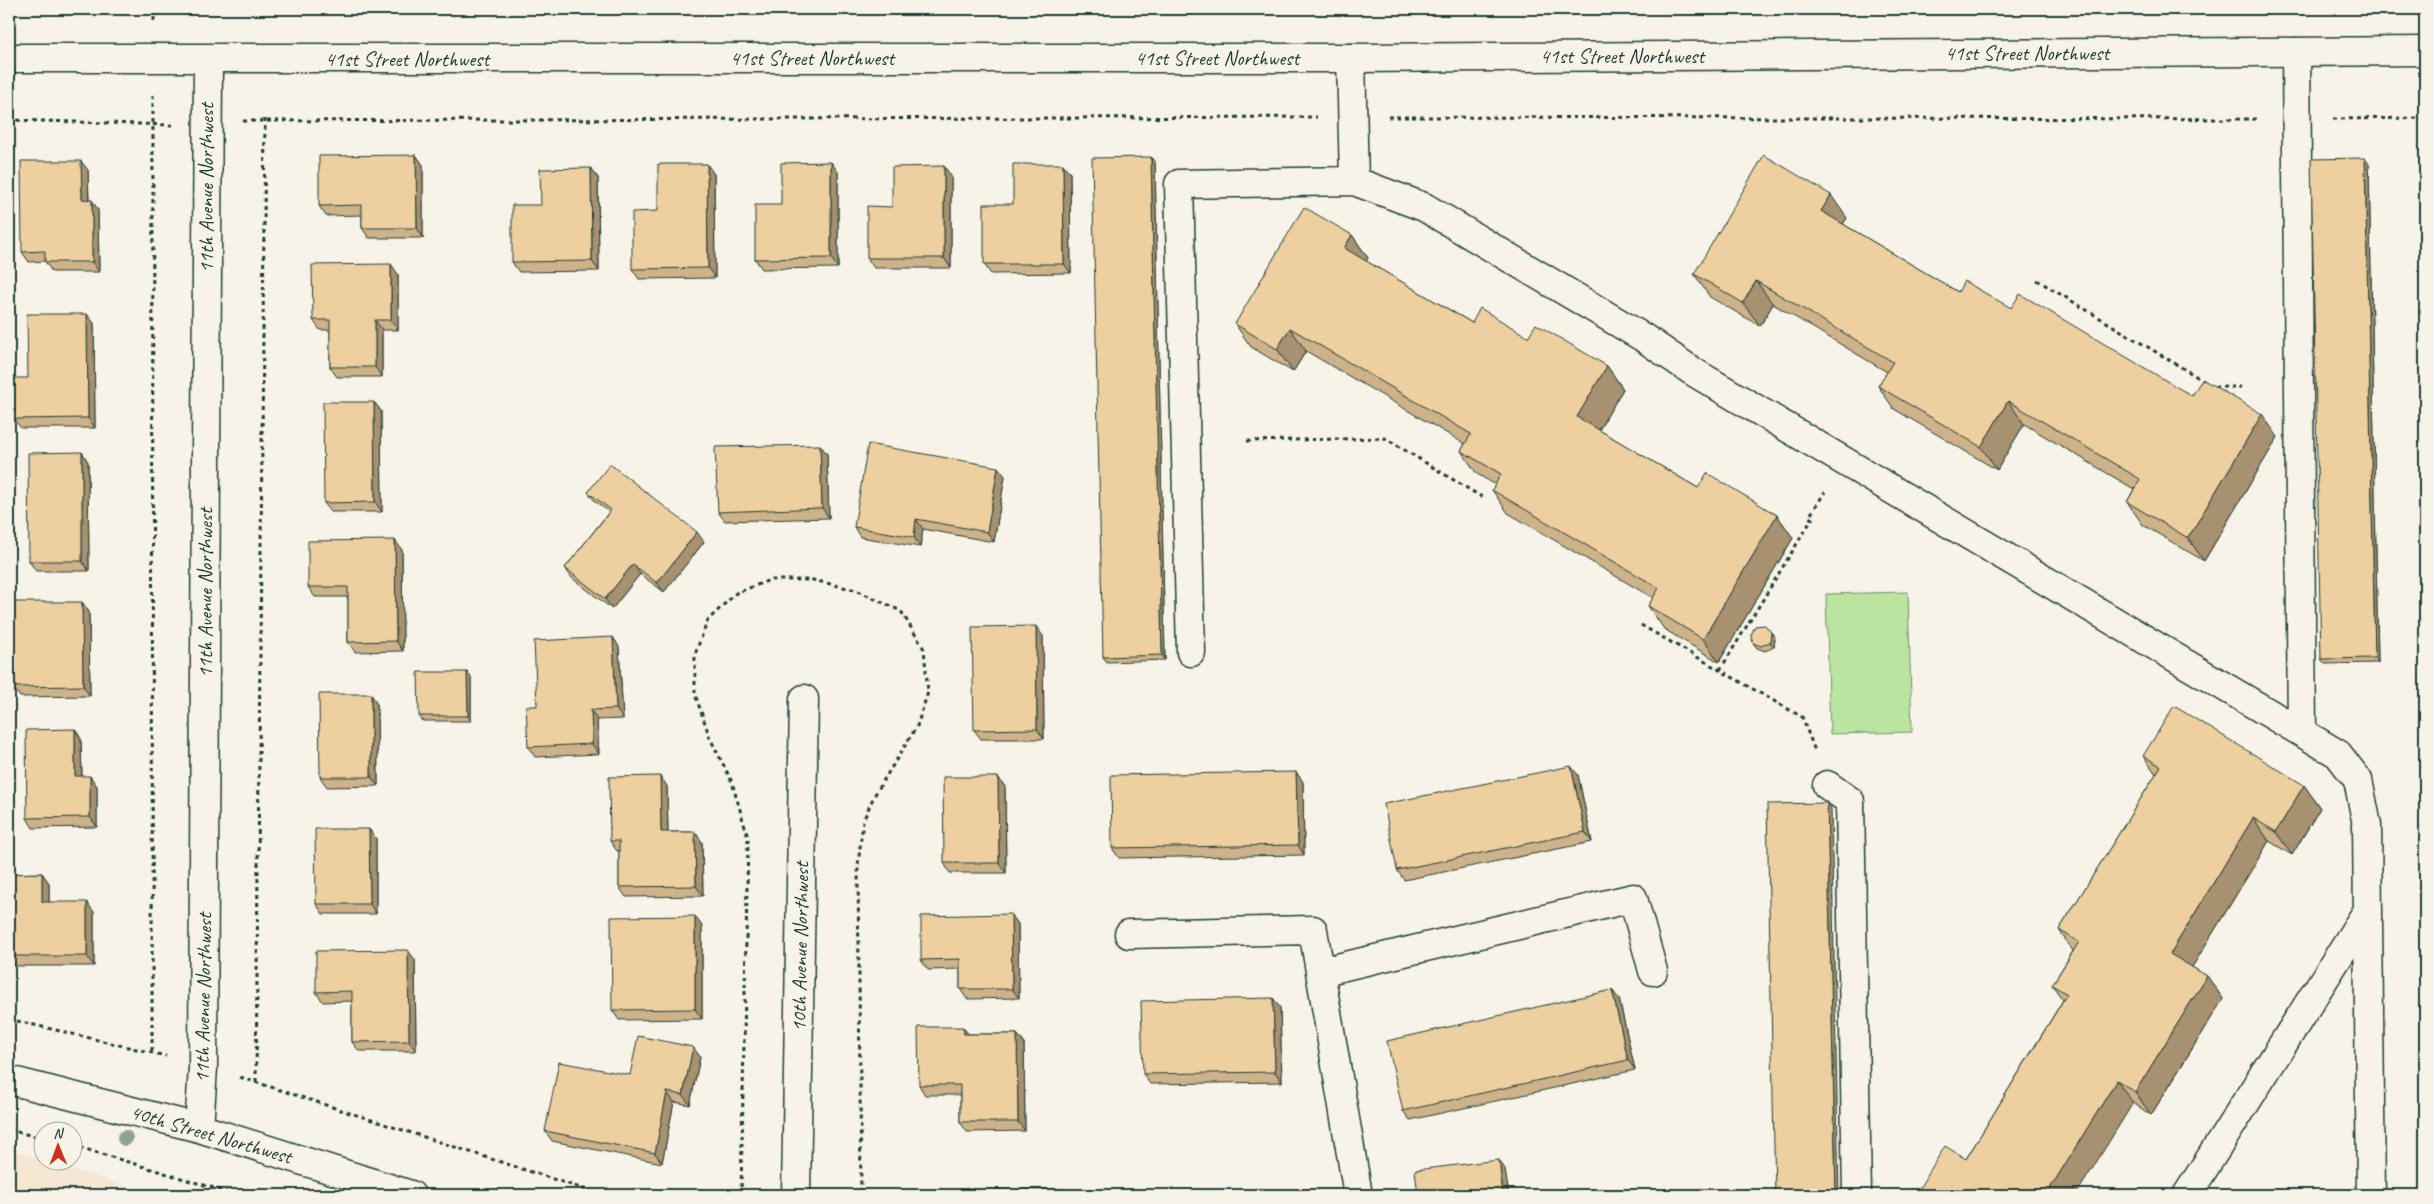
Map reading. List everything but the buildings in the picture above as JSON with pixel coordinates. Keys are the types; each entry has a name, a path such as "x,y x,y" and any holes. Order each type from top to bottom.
{"street":[{"name":"41st Street Northwest","path":"9,58 1352,58 2425,51"},
{"path":"2296,52 2302,732"},
{"path":"1352,58 1354,180"},
{"name":"11th Avenue Northwest","path":"199,1128 203,1068 206,124 208,59"},
{"path":"1190,652 1179,184 1354,180 1424,207 1644,338 1692,371 1844,462 2338,754 2358,780 2367,825 2370,1195"},
{"name":"10th Avenue Northwest","path":"796,1195 804,699"},
{"path":"1827,785 1850,801 1857,1195"},
{"path":"1320,972 1633,898 1653,971"},
{"path":"2188,1195 2368,910"},
{"path":"1129,934 1313,930 1358,1195"},
{"name":"40th Street Northwest","path":"9,1080 199,1128 412,1195"}],"path":[{"path":"206,124 265,119 2425,118"},
{"path":"256,1082 265,119"},
{"path":"9,120 153,125 152,1051 9,1019"},
{"path":"2037,280 2214,387 2241,387"},
{"path":"1247,441 1385,438 1484,500"},
{"path":"1720,670 1808,526 1812,519 1809,517 1844,462"},
{"path":"1642,625 1802,717 1827,785"},
{"path":"203,1068 256,1082 602,1195"},
{"path":"9,1130 32,1136"},
{"path":"82,1149 237,1195"},
{"path":"212,1195 215,1188"}],"shaded area":[{"path":"9,1149 32,1156 32,1172 81,1172 154,1195 9,1195"}],"green space":[{"path":"1908,592 1912,732 1830,734 1826,594"}]}
